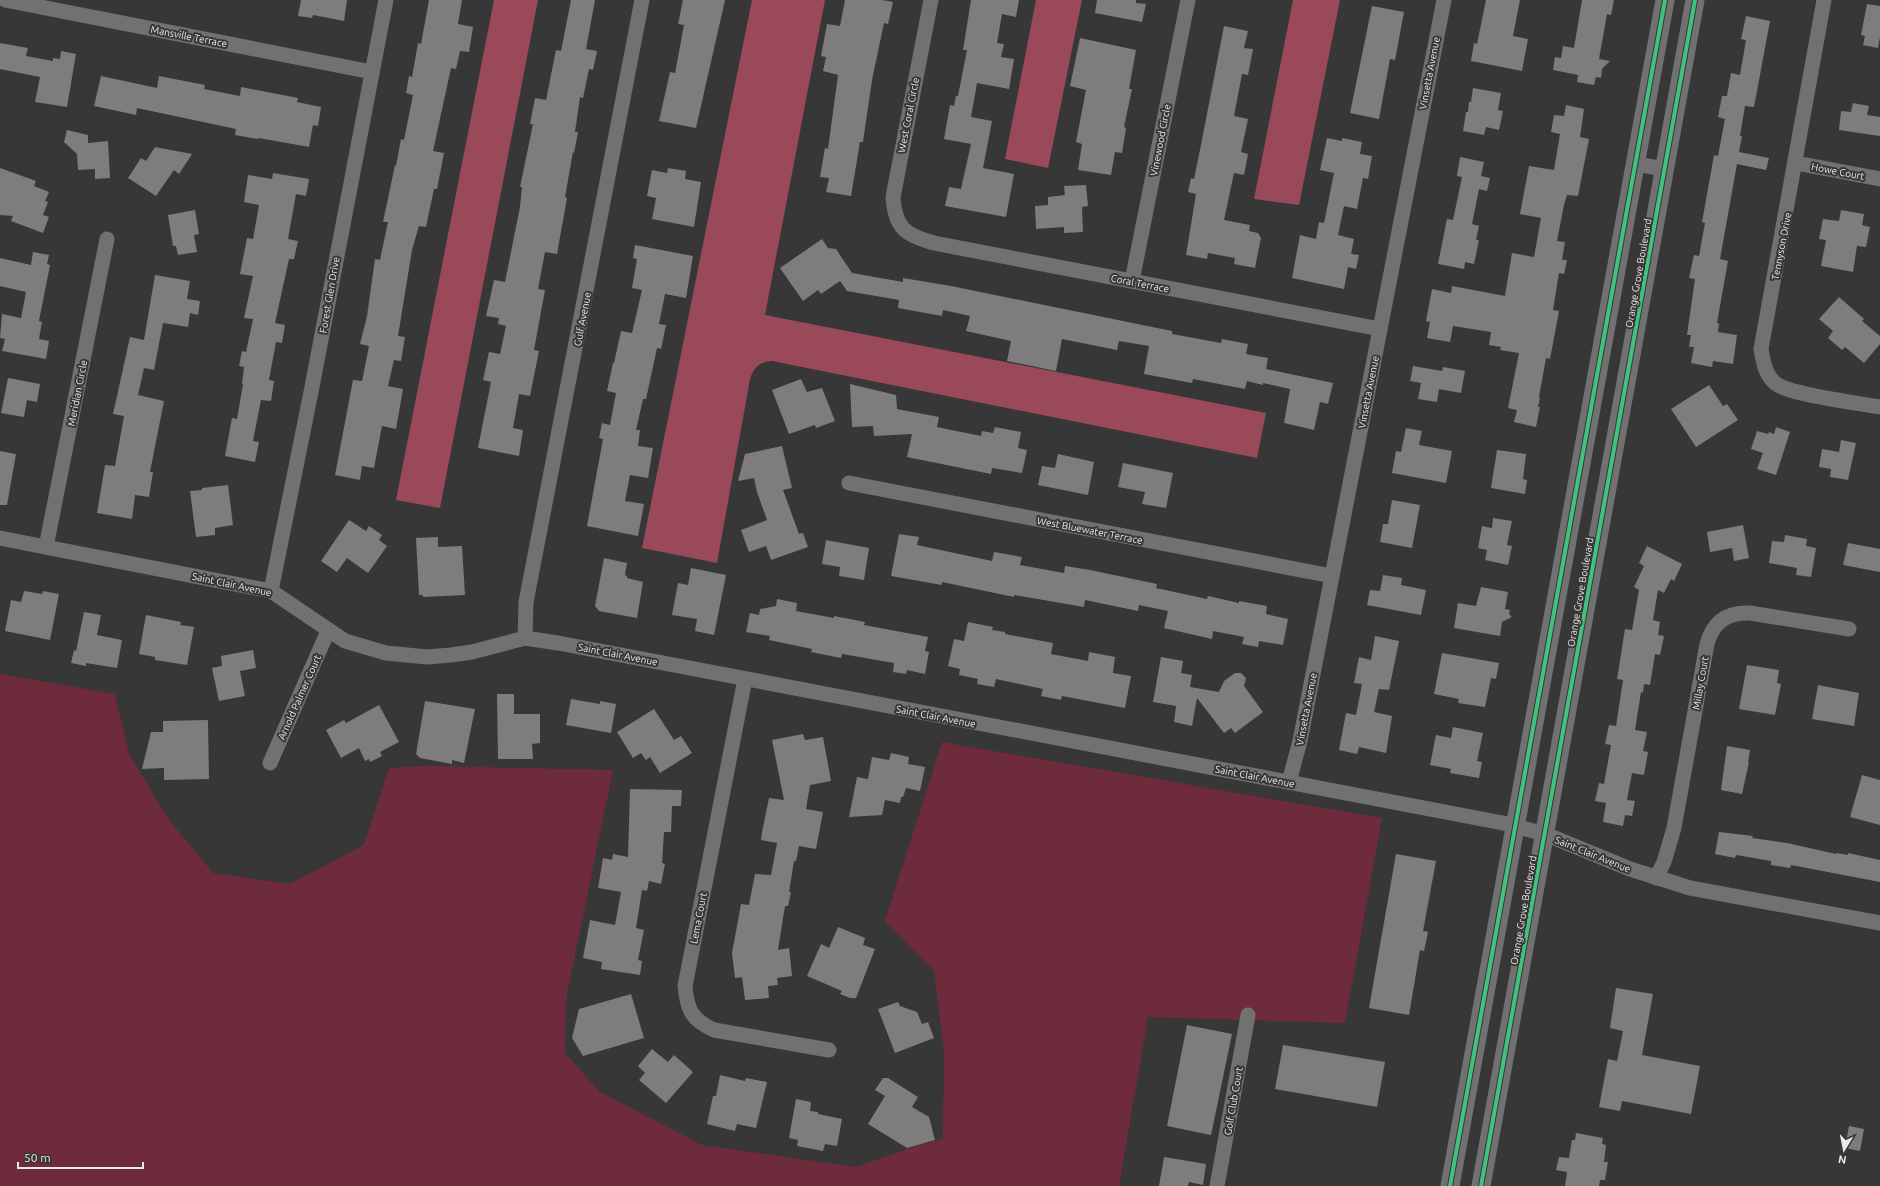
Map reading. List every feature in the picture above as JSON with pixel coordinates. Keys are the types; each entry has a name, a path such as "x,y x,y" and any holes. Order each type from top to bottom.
{"street":[{"name":"Mansville Terrace","path":"6,0 372,72"},
{"name":"Forest Glen Drive","path":"271,591 311,392 386,0"},
{"name":"Gulf Avenue","path":"525,638 526,602 642,0"},
{"name":"West Coral Circle","path":"902,229 894,214 893,197 931,0"},
{"name":"Vinewood Circle","path":"1132,281 1188,0"},
{"name":"Vinsetta Avenue","path":"1290,782 1300,741 1444,0"},
{"path":"1450,1186 1665,0"},
{"name":"Orange Grove Boulevard","path":"1481,1186 1695,0"},
{"name":"Tennyson Drive","path":"1824,0 1796,163 1761,349 1764,368 1775,383 1792,391 1880,407"},
{"name":"Howe Court","path":"1796,163 1880,179"},
{"path":"1635,164 1665,169"},
{"name":"Coral Terrace","path":"902,229 917,239 934,243 1380,329"},
{"name":"Meridian Circle","path":"46,547 107,238"},
{"name":"West Bluewater Terrace","path":"849,483 1332,576"},
{"name":"Saint Clair Avenue","path":"0,538 271,591 296,606 328,631 346,641 366,648 406,656 427,657 472,652 525,638 1290,782 1515,826 1545,834 1656,878 1690,888 1880,923"},
{"name":"Millay Court","path":"1656,878 1664,862 1674,828 1707,644 1716,624 1721,619 1734,614 1750,613 1849,629"},
{"name":"Arnold Palmer Court","path":"270,763 328,631"},
{"name":"Lema Court","path":"745,679 685,986 686,1002 692,1015 702,1024 714,1030 829,1050"},
{"name":"Golf Club Court","path":"1218,1186 1248,1015"}],"shaded area":[{"path":"494,0 538,0 440,508 396,500"},
{"path":"752,0 825,0 765,315 1266,413 1257,458 772,361 760,364 755,368 750,379 717,563 642,548"},
{"path":"1036,0 1082,0 1048,168 1005,159"},
{"path":"1293,0 1340,0 1299,205 1254,199"},
{"path":"0,674 115,694 129,754 169,820 213,873 290,884 364,845 389,768 424,766 613,770 566,999 565,1053 600,1092 702,1145 856,1167 919,1145 943,1139 944,1051 934,971 885,921 942,742 1382,818 1345,1023 1148,1017 1119,1186 0,1186"}],"building":[{"path":"301,0 347,0 344,21 313,15 312,18 298,16"},
{"path":"429,0 462,0 458,24 473,27 469,52 460,51 456,69 451,68 433,151 444,153 437,189 434,189 426,227 419,226 412,250 398,336 405,337 401,361 394,360 388,386 403,389 396,429 382,426 374,468 362,466 360,480 335,475 353,380 362,381 369,346 360,344 367,316 375,259 380,260 388,222 383,222 395,165 396,166 401,139 404,140 413,95 406,93 409,76 412,77 418,43 421,44"},
{"path":"571,0 595,0 586,49 597,51 593,70 589,69 583,98 580,97 575,132 578,132 565,197 567,198 557,254 545,252 538,289 545,290 534,350 539,351 530,396 519,394 513,428 523,430 519,456 478,448 491,382 483,380 489,352 500,354 506,326 498,324 499,318 486,316 494,280 505,282 520,207 522,187 520,187 533,124 530,124 535,98 546,100 556,50 561,51"},
{"path":"683,0 725,0 696,128 659,121 670,72 675,73 684,25 678,24"},
{"path":"845,0 882,0 893,2 888,24 884,23 872,80 863,142 860,142 851,196 826,192 829,178 820,177 825,148 828,149 838,75 823,71 826,57 821,56 827,24 840,26"},
{"path":"971,0 1019,0 1016,17 1002,14 997,43 1004,44 1001,57 1014,59 1009,89 977,83 971,117 992,121 983,168 1014,174 1006,217 945,206 949,187 961,189 971,144 944,139 950,105 954,106 956,96 958,96 967,50 963,50"},
{"path":"1097,0 1136,0 1136,3 1146,4 1142,22 1095,13"},
{"path":"1486,0 1520,0 1513,36 1528,39 1522,71 1471,61 1474,43 1477,44"},
{"path":"1582,0 1614,0 1611,15 1607,14 1599,59 1610,61 1602,69 1601,78 1596,77 1594,85 1577,82 1578,75 1553,70 1555,57 1561,58 1563,46 1574,48"},
{"path":"1867,4 1880,6 1880,37 1878,48 1863,45 1865,36 1861,35"},
{"path":"1372,6 1404,12 1395,60 1390,59 1379,119 1350,113"},
{"path":"1746,16 1770,21 1754,107 1745,106 1739,152 1769,158 1766,170 1737,164 1720,259 1728,261 1717,323 1719,323 1718,332 1737,335 1733,364 1713,361 1712,367 1691,363 1694,347 1689,347 1691,335 1687,335 1695,279 1689,278 1694,255 1699,256 1705,223 1702,222 1714,155 1718,156 1725,119 1718,117 1722,96 1727,96 1731,73 1740,75 1746,40 1741,39"},
{"path":"1224,26 1248,31 1244,48 1253,49 1248,75 1242,74 1234,116 1248,119 1241,152 1248,154 1244,175 1234,173 1224,220 1250,225 1249,231 1258,233 1261,238 1255,268 1234,264 1235,258 1208,253 1207,259 1186,255 1196,194 1188,192 1191,178 1194,179"},
{"path":"1080,38 1136,50 1129,89 1132,89 1124,127 1126,128 1122,153 1115,152 1111,175 1078,170 1082,144 1076,142 1086,90 1070,86"},
{"path":"0,43 28,48 26,56 53,61 53,58 60,59 61,51 76,54 67,107 35,102 40,77 0,69"},
{"path":"101,76 157,88 159,76 205,85 204,89 240,96 241,87 298,98 297,102 321,107 318,126 313,125 309,147 235,135 236,129 137,108 136,115 94,106"},
{"path":"1473,88 1501,93 1498,110 1503,111 1499,130 1486,127 1484,135 1463,131 1466,112 1468,112 1469,102 1471,102"},
{"path":"1853,103 1869,106 1867,115 1880,117 1880,136 1839,130 1841,111 1851,112"},
{"path":"1566,105 1584,109 1580,137 1589,139 1578,196 1567,195 1557,241 1565,242 1562,260 1567,260 1564,274 1559,273 1553,310 1559,311 1550,359 1546,358 1539,397 1538,407 1540,407 1536,427 1514,422 1517,410 1508,408 1519,353 1500,350 1501,347 1489,345 1491,332 1453,326 1450,342 1427,338 1430,322 1426,321 1432,289 1451,293 1452,286 1505,296 1512,253 1534,257 1541,218 1520,214 1529,166 1554,170 1560,134 1551,132 1554,115 1564,116"},
{"path":"67,130 88,135 88,143 108,141 110,178 95,179 95,169 78,170 77,154 64,142"},
{"path":"1327,138 1342,141 1342,138 1362,142 1360,154 1372,156 1368,179 1363,178 1357,209 1344,206 1338,235 1354,239 1351,254 1359,255 1356,269 1348,267 1344,289 1292,278 1300,235 1316,239 1319,222 1324,223 1334,173 1320,170"},
{"path":"155,147 192,154 179,174 174,170 156,196 128,178 141,158 146,161"},
{"path":"1460,157 1484,162 1481,176 1490,178 1487,191 1479,189 1472,224 1479,226 1476,240 1479,240 1474,264 1465,262 1464,269 1438,264 1447,219 1453,220 1462,177 1457,176"},
{"path":"0,168 36,181 34,186 49,192 45,201 48,202 43,215 49,217 43,233 11,221 13,216 0,215"},
{"path":"668,168 686,171 685,179 701,182 694,227 652,219 656,198 647,196 652,170 667,173"},
{"path":"273,173 309,179 306,196 296,194 288,239 298,241 294,259 289,259 275,323 285,325 282,343 276,342 269,380 274,381 271,401 261,400 253,441 259,442 255,462 225,456 232,418 237,419 243,384 244,367 239,366 242,351 246,352 253,319 244,318 253,276 240,274 247,238 253,239 259,205 244,202 248,175 272,179"},
{"path":"1086,185 1088,206 1082,207 1083,232 1064,233 1064,227 1036,229 1035,206 1048,205 1048,197 1065,195 1064,186"},
{"path":"195,210 199,234 194,235 197,252 178,255 176,246 173,246 168,215"},
{"path":"1841,210 1864,214 1862,225 1870,227 1866,247 1857,246 1853,272 1821,266 1826,240 1819,239 1823,219 1839,221"},
{"path":"822,239 828,248 836,249 852,273 903,282 903,278 951,286 1172,331 1172,334 1221,343 1222,339 1248,344 1246,354 1268,358 1266,369 1333,383 1328,404 1320,402 1314,430 1284,423 1290,389 1247,381 1245,389 1193,379 1192,383 1144,374 1149,346 1119,341 1117,350 1062,339 1056,371 1007,361 1011,341 966,331 970,316 943,310 942,316 898,308 899,300 847,291 840,281 821,294 818,290 803,301 780,268"},
{"path":"635,245 693,256 686,298 665,294 659,324 666,325 661,349 657,348 646,399 643,399 636,430 640,430 638,446 653,448 648,478 630,475 625,501 644,504 638,536 587,526 603,439 599,438 602,423 610,425 616,393 607,391 613,363 621,331 632,333 642,290 632,288 637,259 633,258"},
{"path":"33,252 49,255 47,264 50,265 39,321 42,322 39,339 49,341 46,359 2,351 5,339 0,338 2,314 21,318 26,292 0,286 0,258 31,265"},
{"path":"155,275 190,281 187,299 200,301 198,315 190,313 188,327 163,323 154,370 144,368 138,395 164,401 150,472 153,472 149,497 135,495 132,519 97,513 105,465 115,466 124,416 113,414 130,337 144,340"},
{"path":"1839,297 1864,319 1862,321 1880,336 1880,344 1864,363 1845,347 1842,350 1828,338 1833,331 1819,319"},
{"path":"1413,366 1442,371 1443,367 1465,371 1461,393 1439,389 1437,402 1418,399 1421,383 1410,381"},
{"path":"8,378 40,384 37,402 27,400 24,417 1,413"},
{"path":"801,379 807,392 822,388 835,421 816,428 815,425 789,434 772,390"},
{"path":"850,384 896,395 897,409 939,417 937,427 981,436 982,431 993,433 995,427 1021,432 1018,448 1027,450 1022,473 992,468 991,474 907,457 912,434 874,436 873,426 852,427"},
{"path":"1709,385 1723,406 1727,404 1738,420 1696,447 1671,409"},
{"path":"1776,427 1790,432 1776,475 1757,469 1763,453 1751,449 1757,431 1774,434"},
{"path":"1406,428 1422,431 1419,445 1452,451 1446,483 1392,473 1396,451 1401,452"},
{"path":"1841,440 1856,443 1848,480 1830,477 1831,469 1819,467 1822,449 1839,452"},
{"path":"782,446 792,488 783,490 799,534 803,533 808,547 771,560 766,546 749,552 741,530 767,520 757,492 754,478 738,481 745,454"},
{"path":"1497,450 1526,454 1523,479 1527,480 1525,494 1491,488"},
{"path":"0,451 16,454 7,505 0,505"},
{"path":"1058,454 1094,462 1088,495 1038,485 1042,466 1055,468"},
{"path":"1123,463 1173,473 1166,508 1142,504 1145,492 1118,487"},
{"path":"228,485 233,525 215,528 215,535 196,537 190,491"},
{"path":"1392,500 1420,505 1412,548 1380,542 1383,524 1388,524"},
{"path":"1493,518 1512,521 1507,545 1512,546 1508,565 1485,560 1487,550 1478,548 1482,526 1492,528"},
{"path":"349,520 366,531 369,526 382,535 379,540 387,546 368,573 347,558 337,572 321,561"},
{"path":"1743,525 1749,558 1734,561 1732,548 1710,552 1707,532"},
{"path":"899,534 919,537 917,545 992,561 994,552 1022,557 1020,565 1064,573 1065,566 1090,570 1157,584 1156,588 1207,599 1208,596 1239,603 1239,601 1267,606 1266,614 1288,619 1283,645 1259,641 1258,647 1242,644 1244,637 1213,631 1212,639 1164,628 1168,611 1139,605 1138,611 1085,600 1084,607 1014,595 1014,597 942,582 942,585 891,576"},
{"path":"1785,535 1807,539 1806,546 1816,548 1811,577 1796,575 1797,568 1769,563 1772,541 1784,542"},
{"path":"438,537 438,547 462,546 465,595 423,597 423,595 419,595 416,538"},
{"path":"826,540 869,548 864,580 839,576 840,567 822,564"},
{"path":"1848,543 1880,549 1880,572 1843,565"},
{"path":"1647,546 1682,564 1674,581 1671,579 1664,593 1658,590 1653,620 1660,622 1658,635 1664,636 1660,655 1655,654 1650,685 1644,684 1643,693 1641,692 1635,730 1647,732 1643,751 1648,752 1644,775 1632,773 1627,800 1635,801 1632,816 1625,815 1623,826 1603,822 1606,803 1595,801 1599,783 1604,784 1611,745 1605,744 1609,725 1616,726 1623,680 1617,679 1625,629 1632,630 1639,590 1634,587 1644,566 1639,563"},
{"path":"604,558 627,563 625,575 627,578 643,582 637,618 599,611 595,606"},
{"path":"691,568 726,575 714,635 695,631 697,619 672,615 678,583 688,585"},
{"path":"1383,575 1402,578 1401,585 1426,590 1421,615 1367,605 1370,590 1380,591"},
{"path":"1481,587 1508,592 1505,609 1510,610 1509,614 1512,617 1502,622 1500,636 1454,628 1458,603 1476,606"},
{"path":"24,591 42,594 43,591 59,594 50,640 5,631 11,600 21,602"},
{"path":"777,599 797,603 796,611 865,622 864,625 928,637 925,651 929,652 925,674 907,670 906,674 893,672 894,663 842,654 841,658 811,652 812,649 769,640 770,636 746,632 750,613 759,615 760,609 776,606"},
{"path":"84,612 101,615 97,635 122,640 117,668 86,663 86,666 71,663 74,650 76,651"},
{"path":"146,615 181,622 180,625 194,627 187,665 155,660 155,657 139,654"},
{"path":"968,622 993,627 992,630 1005,632 1005,634 1053,643 1051,654 1088,661 1089,652 1115,657 1113,673 1131,676 1125,708 1062,696 1061,700 1041,696 1043,689 996,679 994,687 977,684 978,679 959,675 960,669 948,666 954,639 964,641"},
{"path":"1375,636 1399,641 1389,690 1379,689 1374,712 1392,716 1386,753 1359,747 1357,754 1339,750 1346,713 1356,715 1362,684 1354,683 1359,657 1371,660"},
{"path":"253,650 256,668 240,671 245,696 219,701 212,668 222,666 221,656"},
{"path":"1442,653 1499,663 1496,679 1491,678 1485,707 1458,703 1459,699 1434,694"},
{"path":"1161,657 1183,661 1181,673 1192,675 1190,687 1219,692 1224,681 1235,673 1241,673 1246,678 1244,686 1263,712 1235,733 1231,728 1224,733 1197,698 1192,726 1174,722 1176,706 1153,702"},
{"path":"1747,665 1779,670 1777,683 1781,684 1775,715 1739,709"},
{"path":"1818,685 1859,693 1854,726 1812,719"},
{"path":"497,694 514,694 514,714 540,714 540,743 532,744 533,759 498,759"},
{"path":"571,699 600,704 600,701 616,704 611,733 566,725"},
{"path":"425,701 475,709 464,763 452,760 452,764 420,758 416,754"},
{"path":"379,705 399,742 380,752 382,756 370,762 369,759 365,761 359,748 341,758 326,730 344,720 346,723"},
{"path":"654,709 674,740 681,736 692,753 660,773 650,757 646,760 641,753 633,758 617,732"},
{"path":"208,720 209,779 164,780 164,768 142,769 151,732 163,732 163,721"},
{"path":"1453,727 1483,733 1477,761 1482,762 1479,778 1450,773 1451,769 1430,765 1436,735 1451,738"},
{"path":"803,734 805,740 823,737 831,781 810,785 806,809 823,812 816,849 799,846 796,861 794,861 788,906 785,906 778,950 789,948 792,976 777,978 778,985 768,986 769,998 745,1000 742,977 735,978 732,953 741,904 749,905 755,874 771,875 777,843 761,840 762,832 769,798 784,800 772,740"},
{"path":"1727,746 1750,750 1742,794 1721,790"},
{"path":"891,753 909,757 908,764 925,767 920,791 906,788 903,797 901,797 900,803 885,800 882,815 849,817 857,777 868,779 872,757 889,760"},
{"path":"1862,775 1880,780 1880,825 1850,817"},
{"path":"630,789 682,790 681,806 672,806 671,832 664,832 662,863 665,864 661,884 649,881 647,891 642,890 636,928 644,930 638,960 642,961 640,975 601,969 602,962 583,958 590,920 615,925 621,892 598,888 603,858 612,860 613,854 628,857"},
{"path":"1719,832 1753,836 1752,838 1787,843 1836,854 1848,855 1848,853 1880,860 1880,882 1791,865 1790,868 1771,865 1771,861 1736,855 1735,858 1715,854"},
{"path":"1396,854 1436,861 1423,931 1428,932 1424,951 1420,950 1409,1015 1369,1008"},
{"path":"838,927 865,938 863,945 875,949 856,998 850,998 840,994 842,991 807,976 821,944 829,948"},
{"path":"1616,988 1653,994 1642,1055 1700,1066 1691,1114 1622,1101 1620,1111 1599,1107 1608,1059 1617,1061 1623,1031 1610,1028"},
{"path":"631,994 644,1038 583,1056 572,1038 579,1009"},
{"path":"898,1002 900,1006 917,1012 922,1024 928,1022 934,1038 895,1053 878,1009"},
{"path":"1187,1025 1232,1034 1211,1135 1167,1126"},
{"path":"1283,1045 1385,1062 1377,1107 1275,1089"},
{"path":"652,1049 668,1062 674,1055 693,1072 666,1103 639,1080 645,1073 638,1066"},
{"path":"720,1075 745,1081 746,1078 767,1082 756,1128 737,1124 735,1131 707,1124 713,1096 716,1096"},
{"path":"883,1078 888,1078 918,1097 912,1107 929,1117 935,1140 907,1148 868,1124 885,1096 875,1090"},
{"path":"796,1099 811,1102 810,1111 842,1119 837,1146 825,1144 823,1151 797,1146 798,1140 789,1138"},
{"path":"1849,1126 1864,1129 1860,1151 1845,1148"},
{"path":"1576,1133 1603,1138 1602,1144 1606,1145 1604,1162 1608,1162 1605,1180 1600,1180 1599,1186 1565,1186 1567,1172 1556,1170 1559,1157 1569,1158 1572,1140 1575,1140"},
{"path":"1164,1157 1206,1164 1203,1185 1189,1182 1188,1186 1159,1186"}],"cycle path":[{"path":"1450,1186 1665,0"},
{"path":"1481,1186 1695,0"}]}
